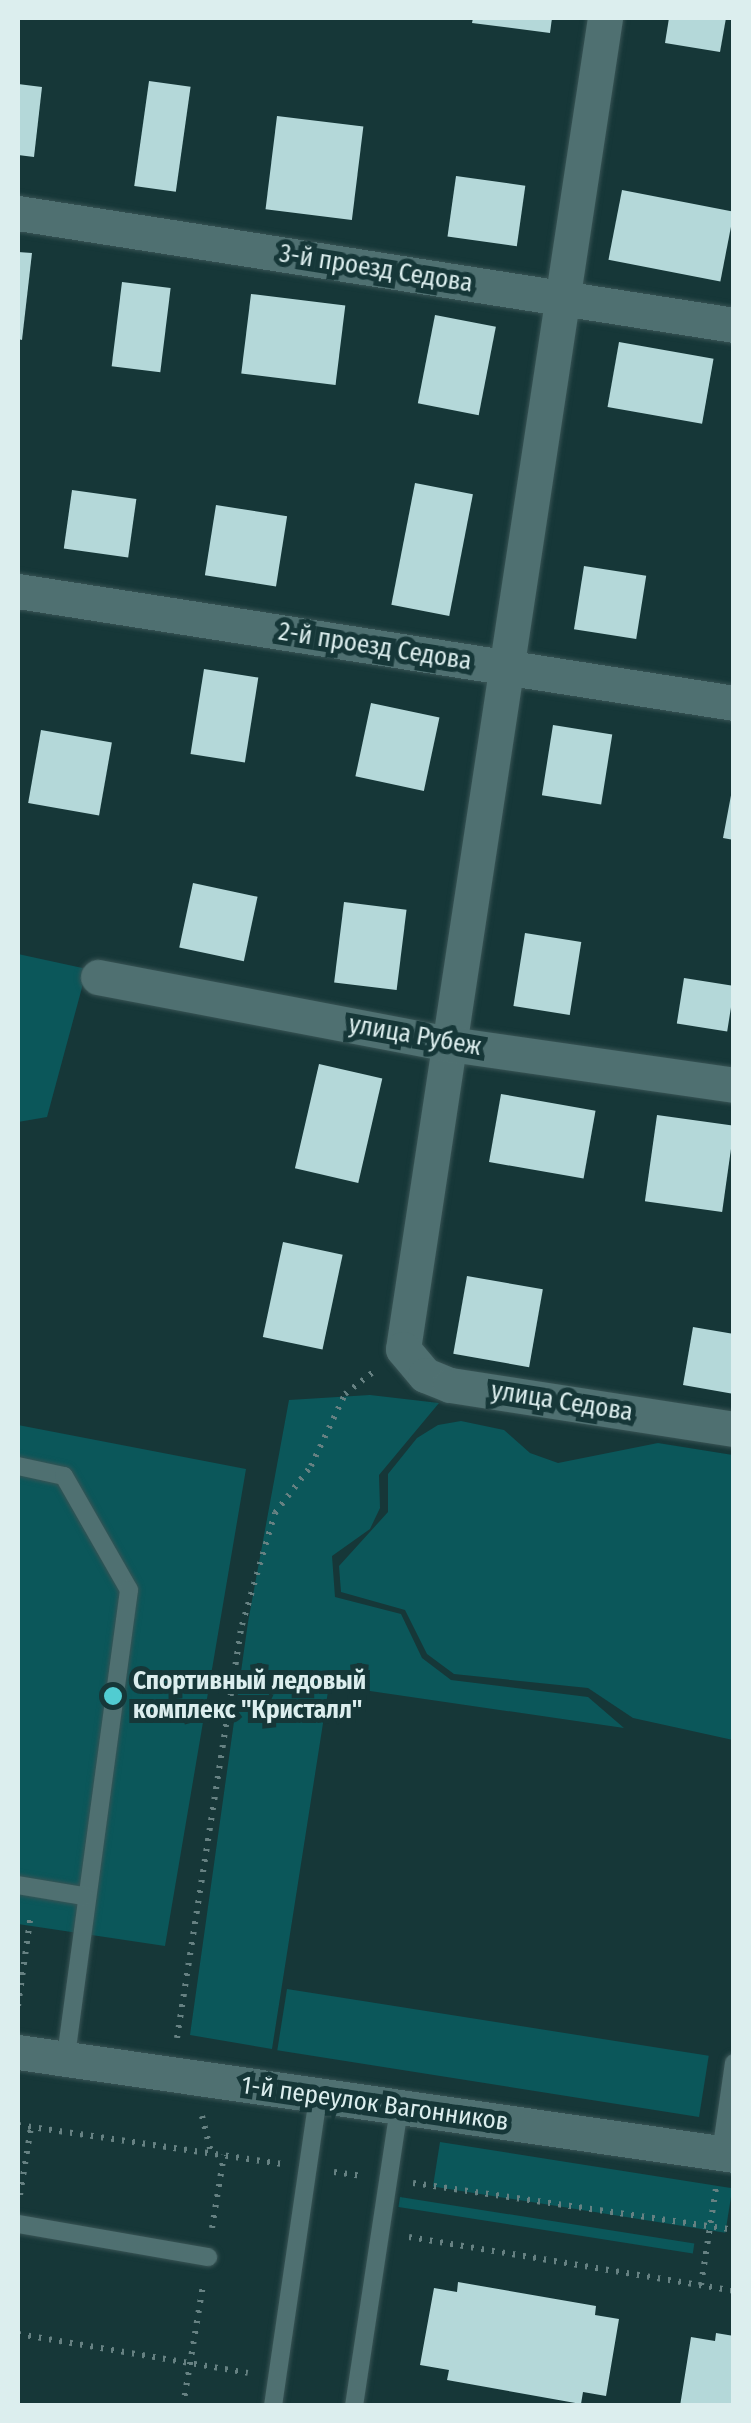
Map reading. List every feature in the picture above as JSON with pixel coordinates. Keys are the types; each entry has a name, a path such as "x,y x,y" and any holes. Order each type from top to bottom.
{"street":[{"path":"403,1349 605,18"},
{"name":"3-й проезд Седова","path":"18,213 734,325"},
{"name":"2-й проезд Седова","path":"18,591 734,703"},
{"name":"улица Рубеж","path":"98,977 450,1044 734,1085"},
{"name":"улица Седова","path":"403,1349 425,1375 450,1385 734,1430"},
{"name":"1-й переулок Вагонников","path":"18,2052 727,2154"}],"lane":[{"path":"18,1466 64,1476 130,1590 84,1896 66,2058"},
{"path":"26,1886 84,1896"},
{"path":"727,2154 734,2063"},
{"path":"273,2406 318,2098"},
{"path":"354,2406 399,2107"},
{"path":"18,2224 208,2256"}],"path":[{"path":"172,2074 242,1625 276,1514 311,1466 344,1394 403,1349"},
{"path":"18,2006 26,1886"},
{"path":"201,2110 211,2154"},
{"path":"18,2212 31,2127"},
{"path":"701,2285 727,2154"},
{"path":"380,2232 734,2290"},
{"path":"18,2334 277,2378"},
{"path":"183,2406 190,2364"}],"shaded area":[{"path":"18,954 87,969 47,1117 18,1122"},
{"path":"370,1395 439,1403 379,1475 380,1508 370,1529 332,1556 335,1597 401,1614 422,1658 451,1680 588,1697 624,1728 329,1685 272,2049 190,2035 248,1622 289,1400"},
{"path":"461,1421 504,1430 530,1453 558,1463 658,1443 733,1455 733,1740 633,1718 588,1688 454,1674 427,1654 405,1610 341,1592 339,1566 388,1512 388,1474 417,1438 438,1425"},
{"name":"Спортивный ледовый комплекс \"Кристалл\"","path":"18,1425 246,1469 165,1946 18,1924"},
{"path":"287,1989 709,2056 699,2117 277,2050"},
{"path":"440,2142 732,2188 725,2233 433,2186"},
{"path":"400,2197 694,2244 693,2253 398,2207"}],"building":[{"path":"473,18 552,18 550,33 472,23"},
{"path":"669,18 726,18 720,52 665,43"},
{"path":"149,81 191,87 176,192 134,186"},
{"path":"18,84 42,87 34,157 18,155"},
{"path":"277,116 363,127 352,220 266,209"},
{"path":"456,176 525,186 517,246 448,236"},
{"path":"622,190 734,212 720,281 608,260"},
{"path":"18,252 32,253 22,340 18,339"},
{"path":"122,282 171,288 160,372 112,366"},
{"path":"251,294 345,306 336,385 241,373"},
{"path":"435,315 496,327 479,415 418,403"},
{"path":"619,342 714,359 702,424 608,407"},
{"path":"415,483 473,494 449,616 391,605"},
{"path":"72,490 136,499 128,557 64,548"},
{"path":"216,505 287,516 276,586 205,575"},
{"path":"584,566 646,576 636,639 574,629"},
{"path":"204,669 258,678 245,763 191,754"},
{"path":"371,703 439,718 424,791 355,776"},
{"path":"553,725 612,734 601,805 542,795"},
{"path":"41,730 112,743 99,815 28,803"},
{"path":"734,791 734,840 723,838"},
{"path":"193,883 258,897 244,961 179,948"},
{"path":"344,902 407,910 397,990 334,982"},
{"path":"525,933 581,942 570,1015 513,1006"},
{"path":"684,978 734,986 727,1031 677,1023"},
{"path":"319,1064 382,1079 358,1183 295,1168"},
{"path":"501,1094 596,1111 584,1179 489,1162"},
{"path":"657,1115 734,1126 722,1212 645,1201"},
{"path":"283,1242 343,1255 322,1350 263,1337"},
{"path":"467,1276 543,1289 529,1367 453,1354"},
{"path":"693,1327 734,1334 734,1394 683,1385"},
{"path":"458,2282 596,2306 595,2315 619,2319 606,2396 583,2392 581,2404 447,2380 449,2370 420,2365 434,2288 457,2292"},
{"path":"716,2333 734,2336 734,2406 680,2406 691,2337 715,2341"}],"place":[{"name":"Спортивный ледовый комплекс \"Кристалл\"","path":"113,1696"}]}
